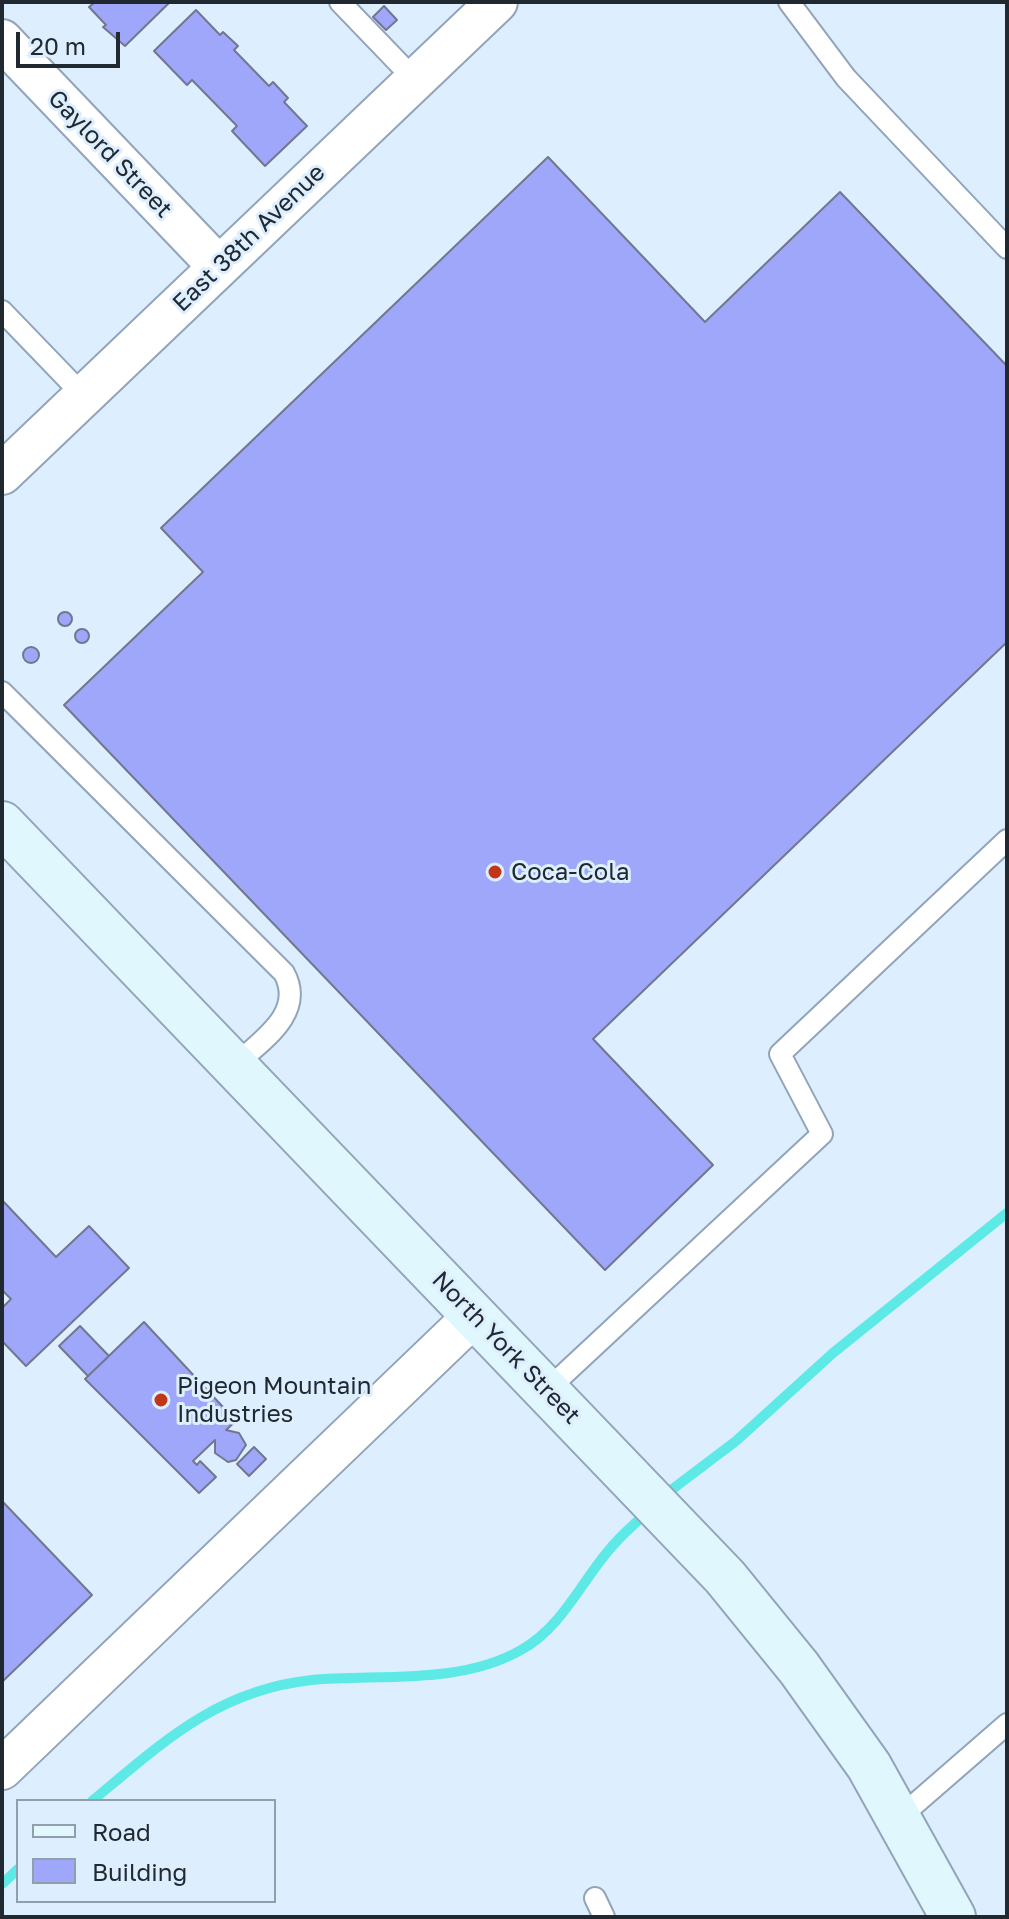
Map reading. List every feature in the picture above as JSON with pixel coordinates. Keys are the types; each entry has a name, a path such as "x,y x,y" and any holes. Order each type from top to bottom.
{"main road":[{"name":"North York Street","path":"2,824 725,1577 837,1718 900,1817 953,1917"}],"street":[{"name":"East 38th Avenue","path":"2,474 497,2"},
{"name":"Gaylord Street","path":"2,40 219,267"},
{"path":"2,1769 475,1315"}],"lane":[{"path":"340,2 415,80"},
{"path":"789,2 846,78 1007,248"},
{"path":"6,324 83,395"},
{"path":"2,692 284,973 292,986 286,1014 235,1065"},
{"path":"547,1390 822,1134 780,1054 1007,840"},
{"path":"900,1817 1007,1724"}],"building":[{"path":"95,2 170,2 125,46 103,27 106,25 89,7"},
{"path":"384,6 397,20 386,30 373,17"},
{"path":"196,10 220,35 223,32 238,46 234,50 269,86 273,82 288,98 284,102 307,126 265,166 232,131 237,126 192,80 187,85 154,51"},
{"name":"Coca-Cola","path":"548,157 705,322 840,192 1007,366 1007,642 593,1039 713,1165 605,1270 64,705 203,572 161,528"},
{"path":"65,612 72,619 65,626 58,619"},
{"path":"82,629 89,636 82,643 75,636"},
{"path":"31,647 39,655 31,663 23,655"},
{"path":"2,1200 56,1257 89,1226 129,1268 26,1366 2,1341 2,1308 11,1299 2,1290"},
{"name":"Pigeon Mountain Industries","path":"144,1322 236,1421 226,1430 239,1433 246,1445 236,1460 228,1462 215,1453 215,1440 193,1461 197,1465 200,1461 216,1477 199,1493 85,1379"},
{"path":"80,1326 109,1356 88,1376 59,1346"},
{"path":"254,1447 266,1459 249,1476 237,1464"},
{"path":"2,1501 92,1595 2,1682"}],"waterway":[{"path":"662,1497 736,1441 833,1353 1007,1213"},
{"path":"94,1799 193,1722 247,1695 312,1680 419,1676 472,1669 521,1650 559,1618 613,1545 648,1511"},
{"path":"2,1884 16,1871"}],"place":[{"name":"Coca-Cola","path":"495,872"},
{"name":"Pigeon Mountain Industries","path":"161,1400"}]}
